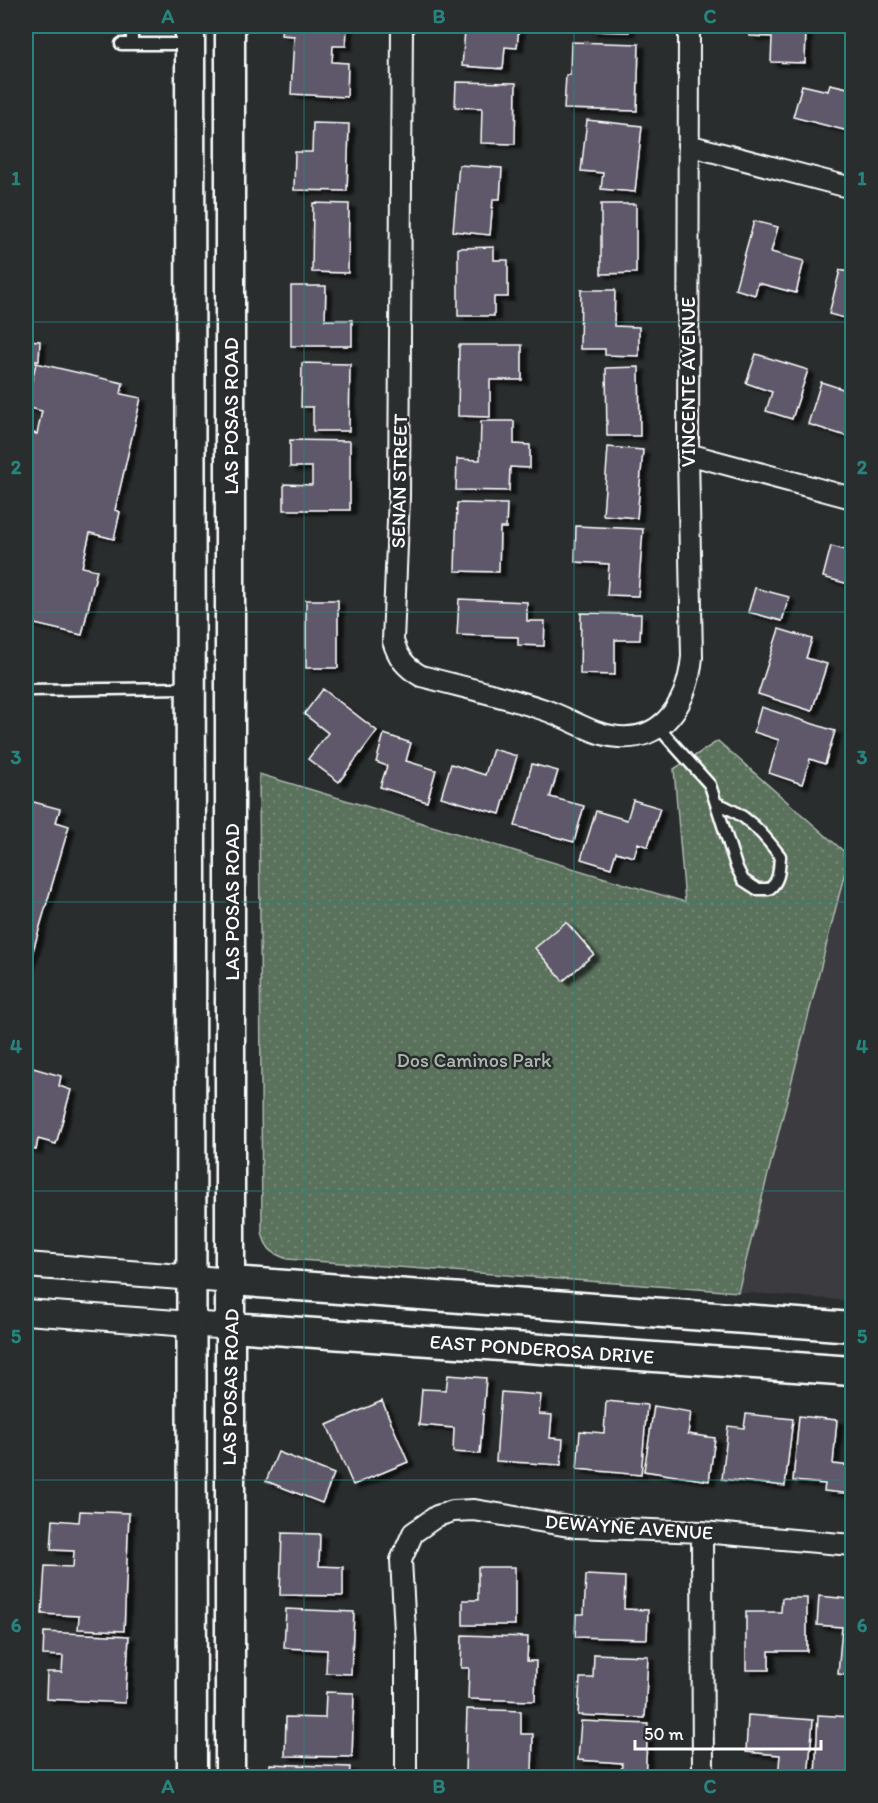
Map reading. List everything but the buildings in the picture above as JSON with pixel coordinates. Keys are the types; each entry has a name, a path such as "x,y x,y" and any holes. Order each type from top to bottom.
{"main road":[{"name":"LAS POSAS ROAD","path":"230,26 232,935 232,1281 229,1427 230,1778"},
{"name":"LAS POSAS ROAD","path":"190,35 192,1778"},
{"path":"190,35 209,54 214,65 215,255 220,268 231,280"},
{"path":"189,688 205,690 213,696 214,896 232,935"},
{"path":"232,1281 852,1327"},
{"name":"EAST PONDEROSA DRIVE","path":"231,1327 852,1371"}],"street":[{"name":"SENAN STREET","path":"402,26 399,497 393,640 397,654 408,669 421,676 545,710 599,733 619,737 640,736 658,727"},
{"name":"VINCENTE AVENUE","path":"658,727 674,714 682,702 690,678 692,657 688,454 688,26"},
{"path":"688,145 852,188"},
{"path":"688,454 852,498"},
{"path":"26,1265 232,1281"},
{"path":"26,1311 231,1327"},
{"name":"DEWAYNE AVENUE","path":"406,1778 406,1649 401,1560 413,1533 437,1516 453,1511 474,1510 575,1527 702,1532 852,1545"},
{"path":"702,1532 703,1778"}],"lane":[{"path":"132,26 126,44 190,35"},
{"path":"26,690 189,688"},
{"path":"658,727 710,785 736,866 743,880 757,889 769,889 776,884 780,856 761,831 736,810 717,803"}],"shaded area":[{"path":"852,836 852,1301 738,1292 849,856"}],"green space":[{"name":"Dos Caminos Park","path":"718,741 849,856 738,1292 287,1259 273,1252 267,1246 262,1231 259,774 685,902 674,769"}]}
